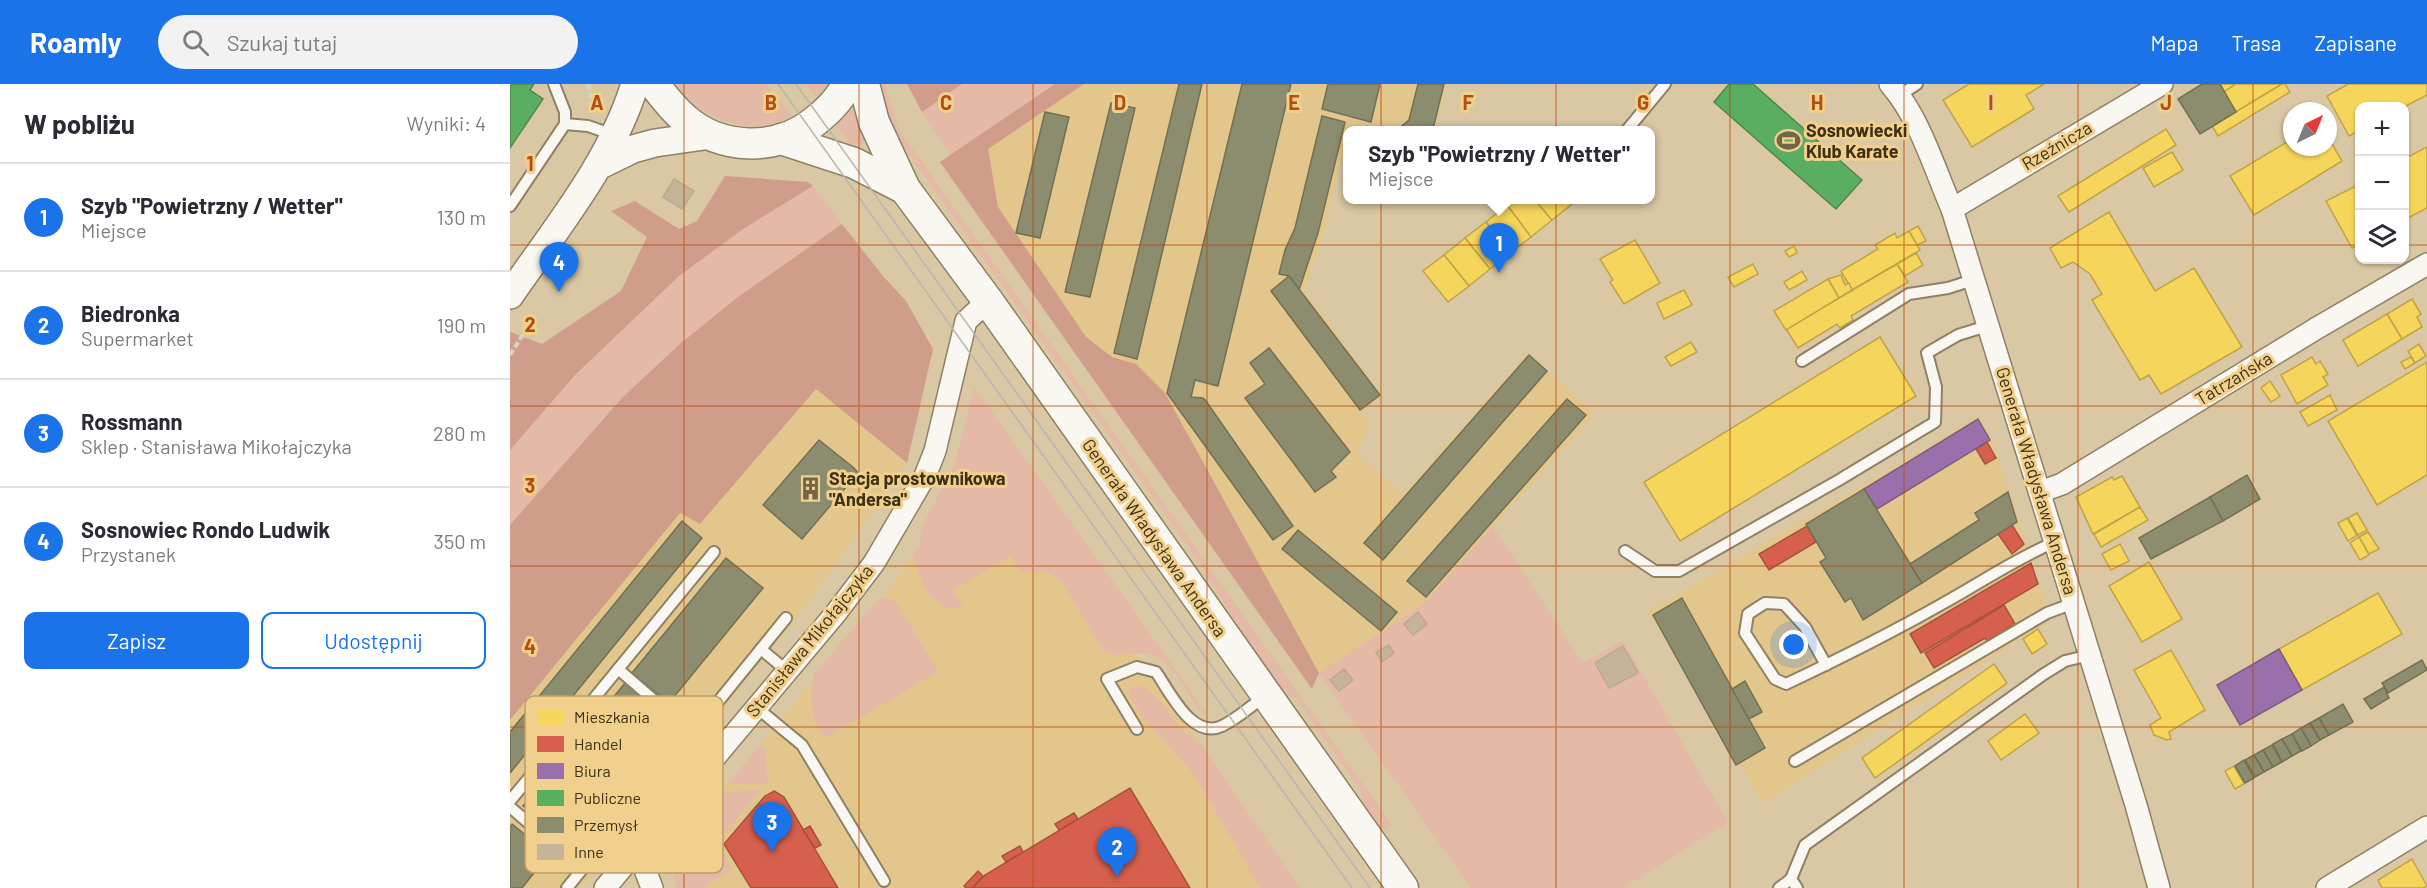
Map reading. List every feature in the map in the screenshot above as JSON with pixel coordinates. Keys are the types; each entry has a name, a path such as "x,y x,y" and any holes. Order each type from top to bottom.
{"main road":[{"path":"654,84 685,120 711,135 745,144 763,144 781,139 809,126 833,105 847,84"},
{"name":"Generała Władysława Andersa","path":"864,84 874,122 905,189 988,301 1402,888"},
{"name":"Generała Władysława Andersa","path":"781,139 854,163 905,189"}],"street":[{"path":"517,280 598,166 626,112 635,84"},
{"name":"Rzeźnicza","path":"1952,209 2162,84"},
{"name":"Generała Władysława Andersa","path":"1902,88 1952,209 2136,805 2159,888"},
{"path":"598,166 644,146 711,135"},
{"name":"Tatrzańska","path":"2040,492 2062,484 2317,328 2427,264"},
{"name":"Stanisława Mikołajczyka","path":"723,746 836,613 874,563 925,476 942,430 966,321 988,301"},
{"path":"2327,888 2427,827"},
{"name":"Stanisława Mikołajczyka","path":"605,888 618,873"},
{"path":"646,873 652,888"}],"lane":[{"path":"510,206 565,124 565,112 554,84"},
{"path":"1630,126 1665,84"},
{"path":"565,124 588,126 615,136"},
{"path":"1802,361 1909,294 1948,288 1973,280"},
{"path":"1624,551 1655,571 1678,571 1839,480 1935,422 1936,387 1927,353 1958,334 1987,326"},
{"path":"1826,665 1805,627 1784,604 1765,603 1748,615 1745,633 1775,679 1786,684 1826,665 1942,604 2025,554 2055,542"},
{"path":"596,696 714,552"},
{"path":"1795,761 2047,614 2074,603"},
{"path":"722,696 786,618"},
{"path":"761,649 787,671"},
{"path":"1779,888 1794,884 1805,845 2044,674 2065,662 2090,655"},
{"path":"1137,729 1107,679 1137,667 1156,672 1193,724 1210,729 1221,726 1265,696"},
{"path":"618,669 649,696"},
{"path":"756,707 802,745 884,881"},
{"path":"510,801 525,783"},
{"path":"510,807 525,820"},
{"path":"567,888 578,873"}],"path":[{"path":"510,355 524,333"}],"shaded area":[{"path":"677,84 767,84 794,117 757,126 723,120 700,108 681,91"},
{"path":"806,84 829,84 818,99"},
{"path":"880,84 884,84 900,131 1392,825 1383,831 1378,829 1365,811 1361,791 1297,699 1277,690 1197,559 893,132 885,112"},
{"path":"907,84 962,84 922,112"},
{"path":"962,84 1055,84 951,155 922,112"},
{"path":"1055,84 1084,84 988,149 998,207 1086,337 1112,357 1136,364 1165,393 1319,673 1312,689 940,162"},
{"path":"1084,84 1448,84 1436,126 1356,126 1350,124 1343,126 1343,153 1323,236 1305,290 1383,397 1362,411 1371,425 1356,454 1403,494 1528,353 1595,414 1424,604 1319,673 1165,393 1136,364 1112,357 1086,337 997,207 988,149"},
{"path":"850,107 857,111 864,136 863,144 850,142 836,123"},
{"path":"725,176 808,182 813,186 743,229 679,276 575,375 510,450 510,332 542,344 621,291 647,237 611,211 635,201 679,229 697,221"},
{"path":"813,186 842,224 738,297 681,343 510,525 510,450 575,375 679,276 743,229"},
{"path":"842,224 906,301 933,349 907,463 816,389 700,524 680,513 530,696 525,696 525,702 510,720 510,525 623,397 681,343 738,297"},
{"path":"817,388 907,463 803,610 723,710 723,696 530,696 680,512 700,524"},
{"path":"975,388 1208,715 1200,711 1169,667 1153,655 1137,653 1112,655 1102,650 1062,582 1046,571 1020,572 1011,556 953,590 963,606 952,608 943,606 929,593 923,584 913,554 920,547 922,527 954,465"},
{"path":"1980,416 1992,440 2051,620 1763,803 1648,612"},
{"path":"985,421 1129,641 1300,888 678,888 672,873 723,873 723,790 888,591 952,498"},
{"path":"1493,527 1583,663 1623,641 1728,822 1623,888 1471,888 1319,673 1424,604"},
{"path":"883,598 896,601 938,672 826,738 820,733 813,717 811,690 814,674 875,603"},
{"path":"1136,685 1155,695 1182,729 1200,743 1300,888 1260,888 1193,773 1143,718 1129,695 1129,690"},
{"path":"525,702 525,873 592,873 580,888 510,888 510,720"},
{"path":"760,745 765,750 768,783 728,784"},
{"path":"762,790 723,835 723,792"},
{"path":"723,852 733,869 705,888 678,888 673,873 723,873"}],"building: Mieszkania":[{"path":"1969,84 2044,84 2026,95 2034,109 1972,147 1943,100"},
{"path":"2220,84 2236,84 2224,92"},
{"path":"2236,84 2282,84 2236,112 2224,92"},
{"path":"2285,84 2290,92 2218,136 2212,126"},
{"path":"2348,84 2427,84 2427,95 2409,104 2409,102 2355,102 2355,133 2349,136 2337,114 2337,102 2330,102 2327,96"},
{"path":"2166,129 2176,145 2069,212 2058,196"},
{"path":"2283,144 2283,156 2337,156 2337,152 2342,161 2254,215 2230,176"},
{"path":"2427,147 2427,208 2409,217 2409,210 2409,156"},
{"path":"2172,152 2183,170 2154,187 2143,168"},
{"path":"2355,186 2355,246 2352,248 2326,201"},
{"path":"1538,204 1552,220 1531,237 1507,205"},
{"path":"1538,204 1572,204 1552,220"},
{"path":"1507,205 1531,237 1510,253 1486,222"},
{"path":"2109,212 2155,291 2194,268 2242,347 2161,394 2149,375 2140,380 2092,300 2102,294 2090,274 2073,262 2061,268 2050,248"},
{"path":"1486,222 1510,253 1490,269 1465,238"},
{"path":"1918,226 1926,241 1917,245 1909,231"},
{"path":"1909,231 1920,250 1852,290 1841,271 1878,249 1875,245 1895,233 1897,238"},
{"path":"1465,238 1490,269 1469,286 1444,255"},
{"path":"1635,240 1660,283 1624,304 1610,282 1613,280 1600,259"},
{"path":"1794,246 1797,253 1789,257 1785,251"},
{"path":"1916,253 1923,265 1905,276 1897,264"},
{"path":"1444,255 1469,286 1448,302 1423,271"},
{"path":"1753,264 1758,274 1734,287 1728,277"},
{"path":"1897,264 1908,282 1851,316 1853,320 1840,328 1837,324 1798,348 1786,329"},
{"path":"1802,271 1807,280 1789,290 1784,282"},
{"path":"1841,275 1845,285 1849,283 1852,290 1839,298 1828,279"},
{"path":"1828,279 1839,298 1786,330 1774,311"},
{"path":"1684,290 1692,305 1664,319 1657,303"},
{"path":"2412,299 2421,314 2417,317 2422,327 2402,339 2387,314"},
{"path":"2387,314 2402,339 2358,366 2343,340"},
{"path":"1880,337 1916,396 1680,541 1644,482"},
{"path":"1691,342 1697,352 1671,366 1665,357"},
{"path":"2419,344 2426,356 2415,363 2408,351"},
{"path":"2312,357 2316,364 2320,361 2328,374 2323,377 2328,385 2297,404 2281,375"},
{"path":"2411,357 2415,363 2405,369 2401,362"},
{"path":"2427,362 2427,475 2377,505 2328,421"},
{"path":"2270,381 2280,396 2271,402 2261,388"},
{"path":"2330,395 2337,410 2308,426 2300,412"},
{"path":"2122,476 2140,507 2093,534 2076,497 2112,477 2114,480"},
{"path":"2140,507 2148,520 2101,547 2094,534"},
{"path":"2357,513 2367,530 2358,535 2348,518"},
{"path":"2347,518 2357,535 2348,541 2338,523"},
{"path":"2368,532 2379,549 2369,554 2359,537"},
{"path":"2359,537 2369,555 2360,560 2350,543"},
{"path":"2120,544 2129,561 2111,570 2102,554"},
{"path":"2149,562 2182,619 2142,642 2109,586"},
{"path":"2378,593 2402,634 2302,690 2279,649"},
{"path":"2038,629 2047,644 2032,654 2023,639"},
{"path":"2171,650 2205,710 2169,732 2171,739 2167,740 2154,735 2150,725 2161,718 2134,670"},
{"path":"1994,664 2007,683 1875,778 1862,758"},
{"path":"2025,714 2039,733 2001,760 1988,741"},
{"path":"2234,766 2244,784 2235,789 2225,771"},
{"path":"2412,859 2427,886 2423,888 2382,888 2378,880"}],"building: Handel":[{"path":"1987,442 1996,458 1985,464 1976,449"},
{"path":"2012,525 2024,544 2012,554 1998,534"},
{"path":"1807,526 1816,542 1769,570 1759,554"},
{"path":"2031,563 2038,584 1921,653 1910,634"},
{"path":"2004,605 2015,624 1987,641 1985,638 1934,668 1925,653"},
{"path":"1130,788 1190,888 972,888 985,875"},
{"path":"774,791 784,797 838,888 751,888 724,844 765,796"},
{"path":"1074,813 1078,819 1059,830 1055,824"},
{"path":"810,826 821,845 815,848 803,830"},
{"path":"1020,846 1023,852 1006,862 1002,856"},
{"path":"978,871 983,876 972,888 966,888 964,886"}],"building: Biura":[{"path":"1978,419 1990,440 1877,509 1864,489"},
{"path":"2279,649 2302,690 2240,725 2217,685"}],"building: Publiczne":[{"path":"510,84 534,84 530,90 543,99 510,148"},
{"name":"Sosnowiecki Klub Karate","path":"1729,84 1753,84 1862,180 1836,209 1714,102"}],"building: Przemysł":[{"path":"1179,84 1202,84 1137,359 1114,353"},
{"path":"1242,84 1291,84 1218,386 1195,380 1191,397 1203,398 1206,401 1293,526 1273,540 1167,393"},
{"path":"1328,84 1380,84 1371,122 1322,109"},
{"path":"1418,84 1444,84 1433,126 1402,126 1409,120"},
{"path":"2202,84 2220,84 2236,112 2200,134 2178,99"},
{"path":"1111,103 1135,108 1090,297 1065,292"},
{"path":"1045,112 1069,117 1040,238 1016,233"},
{"path":"1322,116 1345,122 1318,233 1299,290 1289,276 1279,274 1285,250 1295,228"},
{"path":"1289,276 1380,395 1360,410 1271,291"},
{"path":"1269,348 1350,452 1331,471 1336,477 1315,492 1245,398 1265,384 1250,363"},
{"path":"1529,355 1547,371 1383,560 1364,543"},
{"path":"1567,399 1586,415 1426,597 1407,581"},
{"name":"Stacja prostownikowa \"Andersa\"","path":"819,440 858,473 802,539 763,505"},
{"path":"2247,475 2260,499 2223,521 2210,497"},
{"path":"1864,489 1922,583 1863,620 1851,598 1845,602 1820,562 1826,558 1806,524"},
{"path":"2008,492 2017,522 1922,583 1910,564 1979,520 1975,513"},
{"path":"2210,497 2223,521 2151,559 2139,538"},
{"path":"682,521 702,538 573,696 539,696"},
{"path":"1298,530 1397,612 1381,631 1282,549"},
{"path":"726,558 763,588 675,696 660,696 632,673"},
{"path":"1682,598 1765,748 1736,765 1653,615"},
{"path":"2422,660 2427,670 2388,693 2382,683"},
{"path":"1745,681 1762,712 1749,719 1732,689"},
{"path":"625,683 641,696 614,696"},
{"path":"2384,687 2389,698 2371,709 2364,699"},
{"path":"2343,704 2353,722 2329,735 2319,718"},
{"path":"525,714 525,755 510,773 510,732"},
{"path":"2319,718 2329,735 2320,740 2310,723"},
{"path":"2310,723 2320,740 2311,746 2301,728"},
{"path":"2301,728 2311,746 2302,751 2292,734"},
{"path":"2292,734 2301,751 2292,756 2282,739"},
{"path":"2282,739 2292,756 2282,762 2273,744"},
{"path":"2272,745 2282,762 2273,767 2263,750"},
{"path":"2263,750 2273,767 2264,772 2254,755"},
{"path":"2254,755 2264,772 2255,777 2245,760"},
{"path":"2244,760 2254,778 2245,783 2235,766"},
{"path":"512,824 525,835 525,873 534,873 522,888 510,888 510,827"}],"building: Inne":[{"path":"674,179 694,191 682,209 663,197"},
{"path":"1418,612 1427,624 1413,635 1404,624"},
{"path":"1389,645 1394,653 1382,662 1376,652"},
{"path":"1623,646 1638,673 1609,688 1595,663"},
{"path":"1344,669 1353,680 1339,691 1330,680"}],"tram line":[{"path":"778,84 1352,888"},
{"path":"796,84 1370,888"}],"place":[{"name":"Sosnowiecki Klub Karate","path":"1788,141"},
{"name":"Szyb \"Powietrzny / Wetter\"","path":"1499,273"},
{"name":"Sosnowiec Rondo Ludwik","path":"559,292"},
{"name":"Stacja prostownikowa \"Andersa\"","path":"811,489"},
{"name":"Rossmann","path":"772,852"},
{"name":"Biedronka","path":"1117,877"}]}
